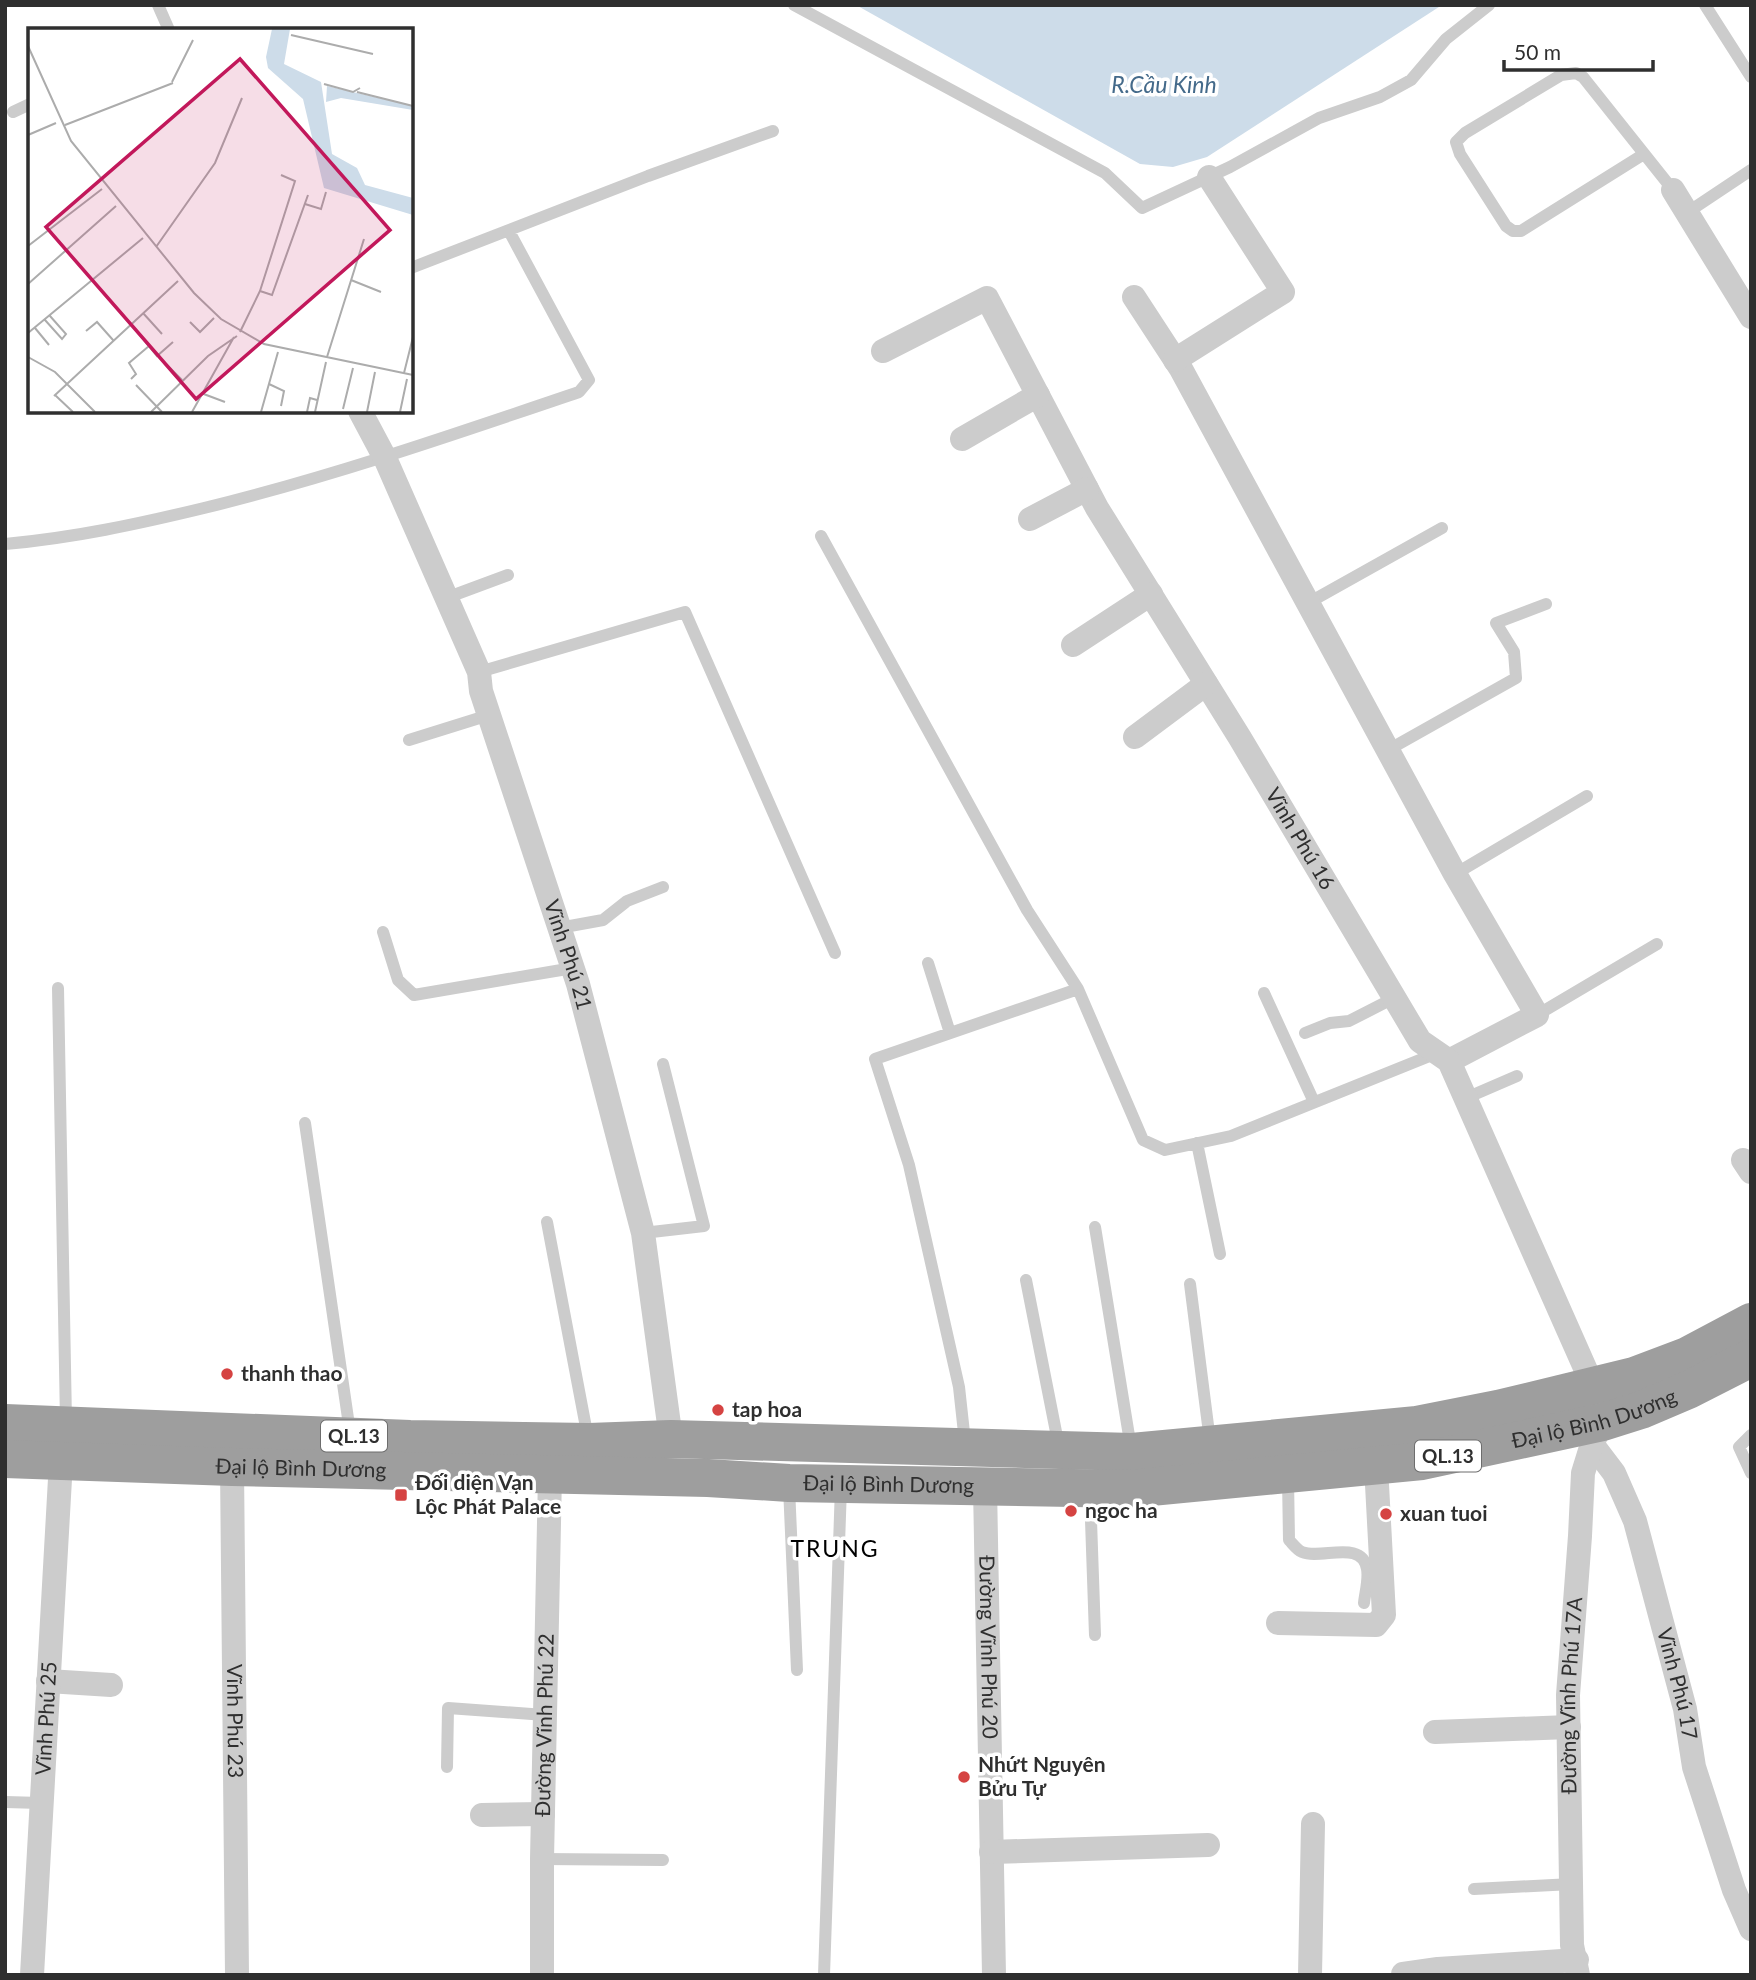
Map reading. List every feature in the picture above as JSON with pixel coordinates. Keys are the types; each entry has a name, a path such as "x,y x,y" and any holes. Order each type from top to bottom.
{"highway":[{"name":"Đại lộ Bình Dương","path":"5,1423 63,1443 232,1467 674,1477 789,1483 1129,1489 1422,1461 1597,1433 1688,1390 1750,1351"},
{"name":"Đại lộ Bình Dương","path":"5,1459 63,1443 351,1436 589,1442 671,1440 1132,1452 1417,1425 1498,1409 1634,1376 1687,1356 1750,1351"},
{"path":"671,1440 674,1477"}],"street":[{"path":"1175,360 1283,292 1209,177"},
{"path":"1673,190 1751,317"},
{"path":"1134,297 1175,360 1455,874 1537,1015 1443,1057"},
{"name":"Vĩnh Phú 16","path":"883,351 987,298 1087,489 1420,1041 1443,1057 1466,1098 1592,1386"},
{"path":"962,439 1038,395"},
{"name":"Vĩnh Phú 21","path":"361,413 385,458 479,672 481,691 573,968 643,1233 671,1440"},
{"path":"1030,519 1087,489"},
{"path":"1073,645 1151,594"},
{"path":"1135,737 1206,684"},
{"name":"Đường Vĩnh Phú 17A","path":"1577,1967 1572,1945 1568,1695 1583,1473 1597,1433"},
{"name":"Vĩnh Phú 17","path":"1597,1433 1634,1521 1685,1709 1694,1767 1734,1890 1750,1925"},
{"name":"Vĩnh Phú 25","path":"32,1975 63,1443"},
{"path":"1278,1623 1376,1625 1384,1615 1376,1466"},
{"name":"Vĩnh Phú 23","path":"232,1467 237,1975"},
{"name":"Đường Vĩnh Phú 22","path":"542,1975 550,1475"},
{"name":"Đường Vĩnh Phú 20","path":"985,1486 994,1975"},
{"path":"48,1681 111,1685"},
{"path":"1436,1732 1569,1727"},
{"path":"482,1815 543,1814"},
{"path":"1310,1975 1313,1824"},
{"path":"991,1852 1208,1845"},
{"path":"1403,1974 1438,1969 1577,1967"}],"lane":[{"path":"158,5 168,28"},
{"path":"794,5 1105,173 1142,208 1209,177 1319,118 1380,97 1411,80 1446,39 1489,5"},
{"path":"1705,5 1751,77"},
{"path":"1644,153 1521,230 1513,231 1506,226 1456,147 1456,142 1465,133 1569,72 1576,73 1583,77 1644,153 1673,190"},
{"path":"13,112 28,105"},
{"path":"413,267 648,176 773,131"},
{"path":"1688,212 1751,170"},
{"path":"5,544 47,540 141,523 263,494 385,458 579,392 589,380 509,231"},
{"path":"1308,603 1442,528"},
{"path":"821,536 1027,910 1078,989 1143,1140 1165,1150 1231,1136 1314,1102 1443,1057"},
{"path":"446,598 508,575"},
{"path":"1388,750 1516,678 1514,652 1496,623 1546,604"},
{"path":"479,672 685,612 835,953"},
{"path":"409,740 489,715"},
{"path":"1455,874 1587,796"},
{"path":"559,928 603,920 627,901 663,887"},
{"path":"383,932 398,980 414,995 573,968"},
{"path":"1537,1015 1657,944"},
{"path":"928,963 950,1033"},
{"path":"58,988 63,1443"},
{"path":"875,1059 1078,989"},
{"path":"1264,993 1314,1102"},
{"path":"1304,1033 1330,1023 1349,1021 1394,998"},
{"path":"870,1046 909,1165 959,1387 966,1449"},
{"path":"643,1233 704,1226 663,1064"},
{"path":"1466,1098 1517,1076"},
{"path":"305,1123 351,1436"},
{"path":"1197,1143 1220,1254"},
{"path":"547,1222 589,1442"},
{"path":"1095,1227 1132,1452"},
{"path":"1026,1280 1059,1450"},
{"path":"1190,1284 1211,1444"},
{"path":"1751,1435 1739,1447 1751,1473"},
{"path":"1287,1474 1289,1540 1300,1551 1354,1553 1361,1557 1367,1569 1364,1603"},
{"path":"789,1483 797,1670"},
{"path":"824,1975 841,1483"},
{"path":"1090,1487 1095,1635"},
{"path":"447,1767 447,1709 545,1715"},
{"path":"5,1802 41,1803"},
{"path":"542,1859 663,1860"},
{"path":"1474,1889 1572,1884"}],"water":[{"name":"R.Cầu Kinh","path":"856,5 1442,5 1207,157 1173,167 1140,164"}],"place":[{"name":"thanh thao","path":"227,1374"},
{"name":"tap hoa","path":"718,1410"},
{"name":"Đối diện Vạn Lộc Phát Palace","path":"401,1495"},
{"name":"ngoc ha","path":"1071,1511"},
{"name":"xuan tuoi","path":"1386,1514"},
{"name":"Nhứt Nguyên Bửu Tự","path":"964,1777"}],"district":[{"name":"TRUNG","path":"835,1549"}]}
